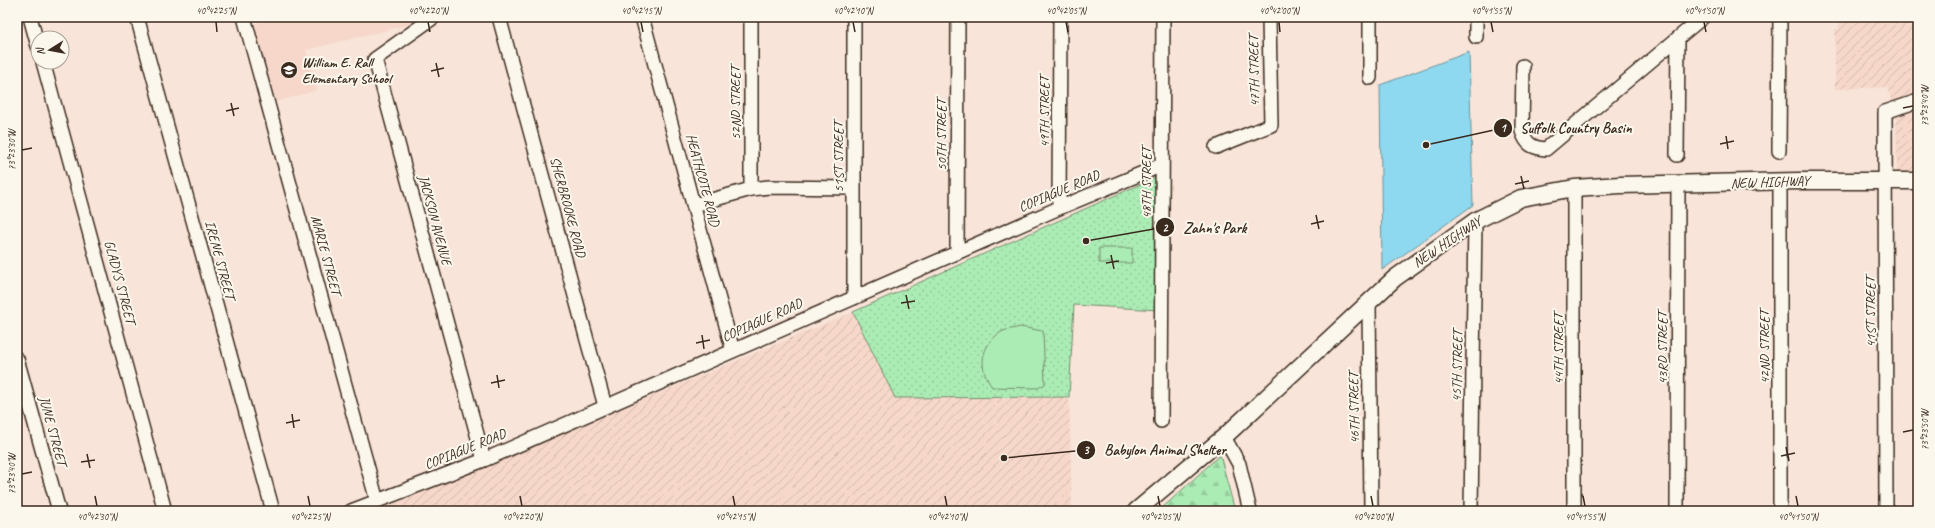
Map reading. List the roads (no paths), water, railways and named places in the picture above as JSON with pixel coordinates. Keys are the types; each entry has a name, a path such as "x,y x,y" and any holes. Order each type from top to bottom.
{"main road":[{"name":"NEW HIGHWAY","path":"1136,511 1224,436 1369,304 1395,278 1475,221 1521,198 1574,188 1620,185 1918,181"}],"street":[{"path":"30,17 34,30"},
{"name":"IRENE STREET","path":"137,17 273,511"},
{"name":"MARIE STREET","path":"244,17 377,501"},
{"name":"JACKSON AVENUE","path":"434,17 375,59 484,460"},
{"name":"SHERBROOKE ROAD","path":"499,17 606,406"},
{"name":"HEATHCOTE ROAD","path":"642,17 733,351"},
{"name":"52ND STREET","path":"751,17 751,189"},
{"name":"51ST STREET","path":"854,17 854,298"},
{"name":"50TH STREET","path":"957,253 958,17"},
{"name":"49TH STREET","path":"1060,17 1060,208"},
{"name":"48TH STREET","path":"1161,421 1163,17"},
{"name":"47TH STREET","path":"1216,147 1271,125 1269,17"},
{"path":"1370,17 1370,78"},
{"path":"1476,17 1476,37"},
{"path":"1523,66 1522,131 1525,140 1530,145 1536,148 1546,148 1702,17"},
{"path":"1779,152 1780,17"},
{"path":"1677,155 1678,38"},
{"name":"GLADYS STREET","path":"44,70 165,511"},
{"name":"41ST STREET","path":"1886,511 1885,112 1918,101"},
{"name":"COPIAGUE ROAD","path":"351,511 484,460 1060,208 1162,165"},
{"name":"42ND STREET","path":"1780,182 1780,511"},
{"name":"43RD STREET","path":"1677,511 1678,184"},
{"path":"694,206 751,189 769,187 854,188"},
{"name":"44TH STREET","path":"1574,188 1574,511"},
{"name":"45TH STREET","path":"1471,511 1475,221"},
{"name":"46TH STREET","path":"1369,304 1371,511"},
{"name":"JUNE STREET","path":"17,360 59,511"},
{"path":"1224,436 1238,464 1250,511"}],"water":[{"path":"1469,52 1473,205 1382,270 1380,85"}],"place":[{"name":"William E. Rall Elementary School","path":"289,70"},
{"name":"Suffolk Country Basin","path":"1426,145"},
{"name":"Zahn's Park","path":"1086,241"},
{"name":"Babylon Animal Shelter","path":"1004,458"}]}
